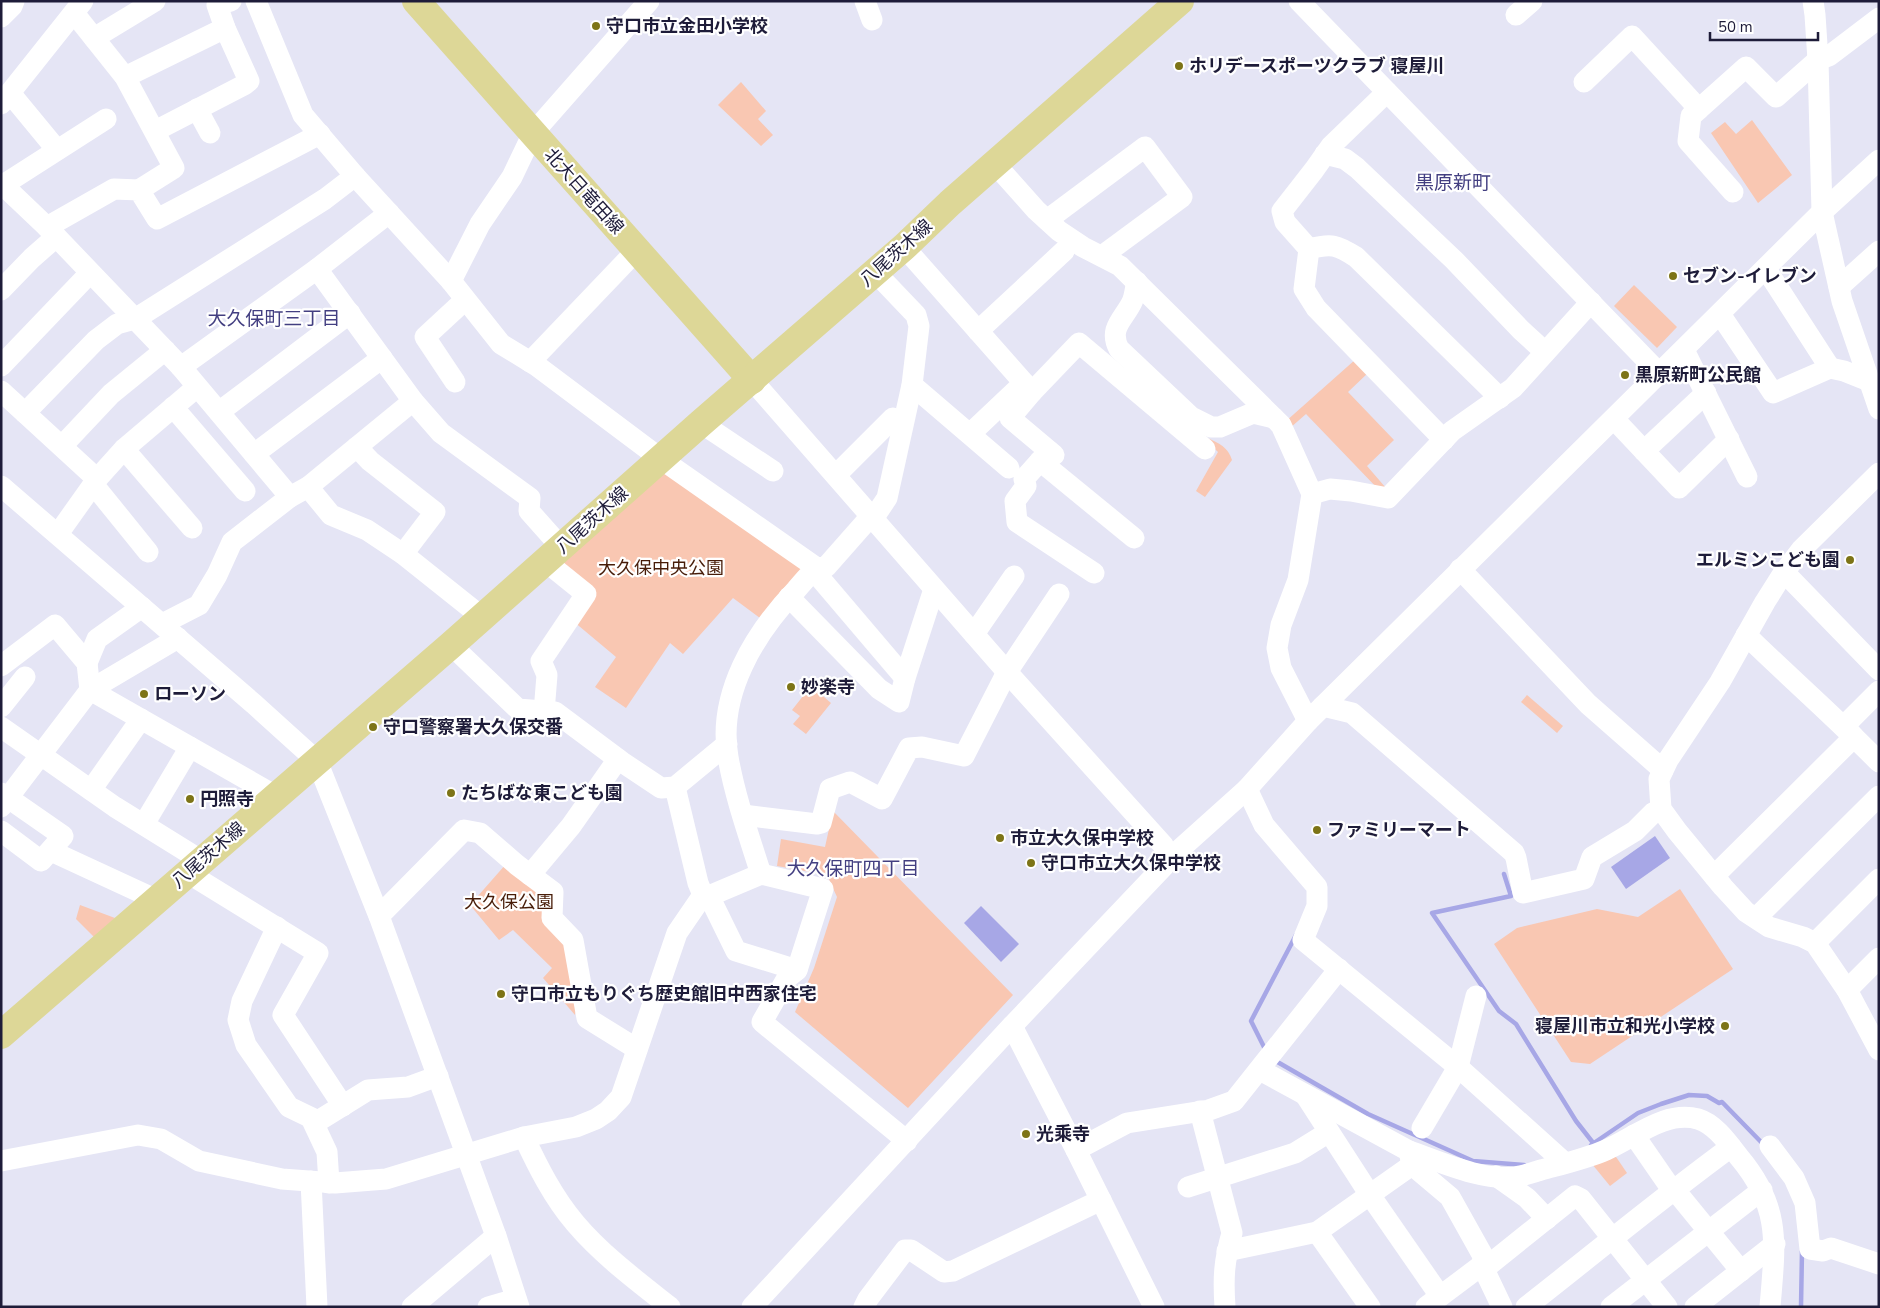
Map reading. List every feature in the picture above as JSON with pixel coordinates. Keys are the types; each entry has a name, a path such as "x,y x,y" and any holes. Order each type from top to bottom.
{"main road":[{"name":"北大日竜田線","path":"416,1 752,380"},
{"name":"八尾茨木線","path":"1,1035 904,247 950,203 1180,1"}],"street":[{"path":"1,17 12,6 14,1"},
{"path":"94,38 155,1"},
{"path":"155,131 244,86 249,81 224,28 217,6 230,1"},
{"path":"256,1 303,115 355,176 451,281 501,344 530,362 816,569 905,678"},
{"path":"451,281 480,224 512,177 533,133 649,1"},
{"path":"1299,1 1660,374"},
{"path":"1516,15 1532,1"},
{"path":"1813,1 1818,60 1822,212 1842,301 1879,409"},
{"path":"1,290 32,258 51,232 114,189 139,190 174,168 125,77 94,38 79,7 3,101 57,150"},
{"path":"1734,192 1688,141 1691,116 1746,67 1776,97 1818,60 1829,56 1879,18"},
{"path":"125,77 224,28"},
{"path":"1584,82 1632,36 1699,109"},
{"path":"1310,249 1285,222 1282,211 1331,146 1387,92"},
{"path":"197,110 210,133"},
{"path":"106,119 3,185 181,367 254,454 299,492 331,515 367,530 403,554 482,617"},
{"path":"139,190 157,219 320,134"},
{"path":"1047,220 1145,147 1182,197 1102,256"},
{"path":"1325,154 1345,159 1357,168 1454,260 1521,330 1545,352"},
{"path":"752,1307 1169,859 1246,789 1308,721 1460,569 1660,374 1822,212 1879,160"},
{"path":"995,164 1047,220 1083,247 1120,266 1281,425 1312,494 1298,580 1281,625 1277,648 1282,668 1308,721"},
{"path":"25,413 96,340 117,324 135,319 325,199 355,176"},
{"path":"181,367 317,269 389,213"},
{"path":"1310,249 1326,245 1342,248 1356,256 1500,398"},
{"path":"904,247 1028,388"},
{"path":"1310,249 1304,289 1316,308 1444,440"},
{"path":"530,362 637,250"},
{"path":"978,331 1064,251"},
{"path":"1839,287 1879,251"},
{"path":"317,269 413,401 441,433 530,498 530,511 553,554 586,594 541,661 547,675 544,712"},
{"path":"1766,269 1830,368"},
{"path":"1,366 90,272"},
{"path":"761,874 743,816 728,756 727,731 731,700 747,655 768,621 789,596 816,569 826,567 887,498 912,385 919,326 916,315 875,272"},
{"path":"1114,359 1116,327 1134,299 1136,282"},
{"path":"455,382 425,337 465,300"},
{"path":"1312,494 1330,489 1388,498 1452,431 1513,388 1590,302"},
{"path":"219,412 350,314"},
{"path":"1720,314 1773,392 1830,368 1869,380"},
{"path":"970,434 1079,344 1114,359 1191,417 1211,427 1220,427 1254,413 1274,418"},
{"path":"62,446 111,394 165,350"},
{"path":"1684,350 1747,477"},
{"path":"254,454 382,358"},
{"path":"1114,359 1205,449"},
{"path":"752,380 1007,672 1163,845 1169,859"},
{"path":"912,385 1009,468"},
{"path":"58,534 95,482 124,449 197,387"},
{"path":"1028,388 1010,418 1134,538"},
{"path":"1,391 62,446 95,482 148,552"},
{"path":"1644,451 1706,392"},
{"path":"1,831 41,861 51,851 63,836 4,799 41,755 90,690 170,631 199,605 232,542 357,447 413,401"},
{"path":"173,407 245,492"},
{"path":"836,476 893,418 902,428"},
{"path":"1614,419 1680,488 1729,439"},
{"path":"701,423 773,471"},
{"path":"357,447 370,461 435,512 403,554"},
{"path":"124,449 192,528"},
{"path":"1048,456 1024,479 1026,486 1015,501 1017,522 1094,572"},
{"path":"1876,1036 1815,943 1769,926 1746,912 1714,876 1661,810 1659,779 1668,760 1720,682 1784,572 1801,550 1879,473"},
{"path":"1,486 170,631 317,761 379,916 467,1155 518,1303 488,1307"},
{"path":"1460,569 1588,704 1663,770"},
{"path":"1784,572 1879,670"},
{"path":"974,634 1014,576"},
{"path":"789,596 879,689 899,702 934,589"},
{"path":"743,816 817,824 821,822 830,789 850,782 882,799 909,748 922,747 964,756 1007,672 1060,594"},
{"path":"86,663 97,640 142,607"},
{"path":"4,657 55,625 86,663 90,690"},
{"path":"1746,635 1849,731 1879,762"},
{"path":"450,645 518,709 555,712 618,759 662,788 675,787 727,744"},
{"path":"1,707 25,677"},
{"path":"90,690 276,796"},
{"path":"1714,876 1849,731 1879,691"},
{"path":"1323,706 1352,713 1514,853 1523,893 1584,879 1592,857 1635,831 1653,813 1661,810"},
{"path":"92,790 141,719"},
{"path":"1,727 144,824 195,867 277,928 318,952 283,1015 343,1106"},
{"path":"144,824 190,747"},
{"path":"530,874 571,826 618,759"},
{"path":"675,787 698,883 736,951 797,970"},
{"path":"1246,789 1264,825 1317,887 1318,906 1303,940 1458,1067 1560,1158"},
{"path":"1756,918 1879,796"},
{"path":"379,916 464,830 480,833 553,892 552,918 573,940 586,1018 637,1049"},
{"path":"51,851 157,900"},
{"path":"1,1161 138,1135 161,1139 199,1161 282,1179 320,1182 386,1179 524,1137 576,1127 596,1119 608,1111 621,1097 677,933 706,895 761,874 823,889 797,970 787,978 762,1022 907,1141"},
{"path":"1815,943 1879,878"},
{"path":"277,928 242,1001 238,1020 246,1045 289,1107 318,1121 368,1090 408,1087 438,1076"},
{"path":"1847,990 1879,958"},
{"path":"1076,1150 1127,1124 1200,1111 1234,1101 1339,969"},
{"path":"1422,1128 1458,1067 1476,996"},
{"path":"1012,1026 1154,1307"},
{"path":"1267,1061 1304,1094 1410,1158 1450,1197 1483,1256 1483,1267 1502,1307"},
{"path":"1304,1094 1370,1195 1433,1301 1483,1267 1575,1196 1581,1199 1667,1307"},
{"path":"1200,1111 1232,1233 1223,1274 1225,1307"},
{"path":"311,1118 327,1152 320,1182 317,1307"},
{"path":"1410,1158 1486,1176 1515,1177 1560,1158 1607,1149 1649,1127 1674,1119 1697,1119 1706,1122 1731,1147 1762,1190 1768,1203 1775,1244 1770,1307"},
{"path":"1188,1186 1295,1153 1329,1132"},
{"path":"1634,1135 1673,1190 1741,1271"},
{"path":"524,1137 539,1170 556,1198 574,1222 609,1258 670,1307"},
{"path":"1770,1146 1794,1178 1804,1203 1810,1249 1824,1251 1831,1248 1879,1264"},
{"path":"1526,1307 1673,1190 1731,1147"},
{"path":"1227,1251 1317,1232 1370,1195 1410,1158"},
{"path":"1496,1176 1527,1198 1546,1219"},
{"path":"1611,1307 1762,1190"},
{"path":"864,1307 905,1250 911,1250 944,1272 953,1272 1101,1200"},
{"path":"1317,1232 1370,1307"},
{"path":"412,1307 496,1236"},
{"path":"1695,1307 1775,1244"}],"green space":[{"path":"741,82 766,111 758,119 773,135 761,146 718,105"},
{"path":"1752,120 1792,175 1758,203 1711,133 1725,122 1736,134"},
{"path":"1634,285 1677,327 1657,348 1614,306"},
{"path":"1356,359 1369,372 1348,392 1394,440 1367,466 1386,488 1379,490 1306,414 1290,428 1285,422"},
{"path":"1207,438 1222,446 1232,460 1205,497 1196,491 1218,452 1205,439"},
{"name":"大久保中央公園","path":"662,467 808,568 764,621 733,598 683,654 670,643 626,708 595,687 616,657 573,621 592,594 556,564"},
{"path":"811,686 831,703 806,734 793,724 800,716 792,710"},
{"path":"1527,695 1563,726 1557,733 1521,702"},
{"path":"833,811 1013,995 908,1108 795,1012 814,968 837,897 827,875 777,866 781,839 825,847"},
{"name":"大久保公園","path":"506,864 543,890 568,942 577,1004 575,1015 543,978 552,968 513,930 499,940 470,905"},
{"path":"1680,889 1733,969 1590,1064 1571,1062 1494,944 1517,928 1597,909 1638,917"},
{"path":"80,905 115,918 94,937 76,919"},
{"path":"1612,1151 1627,1173 1610,1186 1592,1164"}],"water":[{"path":"1655,836 1670,858 1626,889 1611,867"},
{"path":"981,906 1019,944 1001,962 964,923"}],"waterway":[{"path":"1504,874 1511,896 1432,913 1499,1011 1516,1024 1576,1121 1594,1144"},
{"path":"1266,1051 1251,1021 1296,935"},
{"path":"1274,1060 1368,1114 1473,1161 1524,1165"},
{"path":"1591,1145 1638,1113 1689,1095 1707,1096 1719,1103 1722,1102 1763,1144"},
{"path":"1801,1307 1802,1251"}],"place":[{"name":"守口市立金田小学校","path":"596,26"},
{"name":"ホリデースポーツクラブ 寝屋川","path":"1179,66"},
{"name":"セブン-イレブン","path":"1673,276"},
{"name":"黒原新町公民館","path":"1625,375"},
{"name":"エルミンこども園","path":"1850,560"},
{"name":"妙楽寺","path":"791,687"},
{"name":"ローソン","path":"144,694"},
{"name":"守口警察署大久保交番","path":"373,727"},
{"name":"たちばな東こども園","path":"451,793"},
{"name":"円照寺","path":"190,799"},
{"name":"ファミリーマート","path":"1317,830"},
{"name":"市立大久保中学校","path":"1000,838"},
{"name":"守口市立大久保中学校","path":"1031,863"},
{"name":"守口市立もりぐち歴史館旧中西家住宅","path":"501,994"},
{"name":"寝屋川市立和光小学校","path":"1725,1026"},
{"name":"光乘寺","path":"1026,1134"}],"district":[{"name":"黒原新町","path":"1453,183"},
{"name":"大久保町三丁目","path":"274,319"},
{"name":"大久保町四丁目","path":"853,869"}]}
